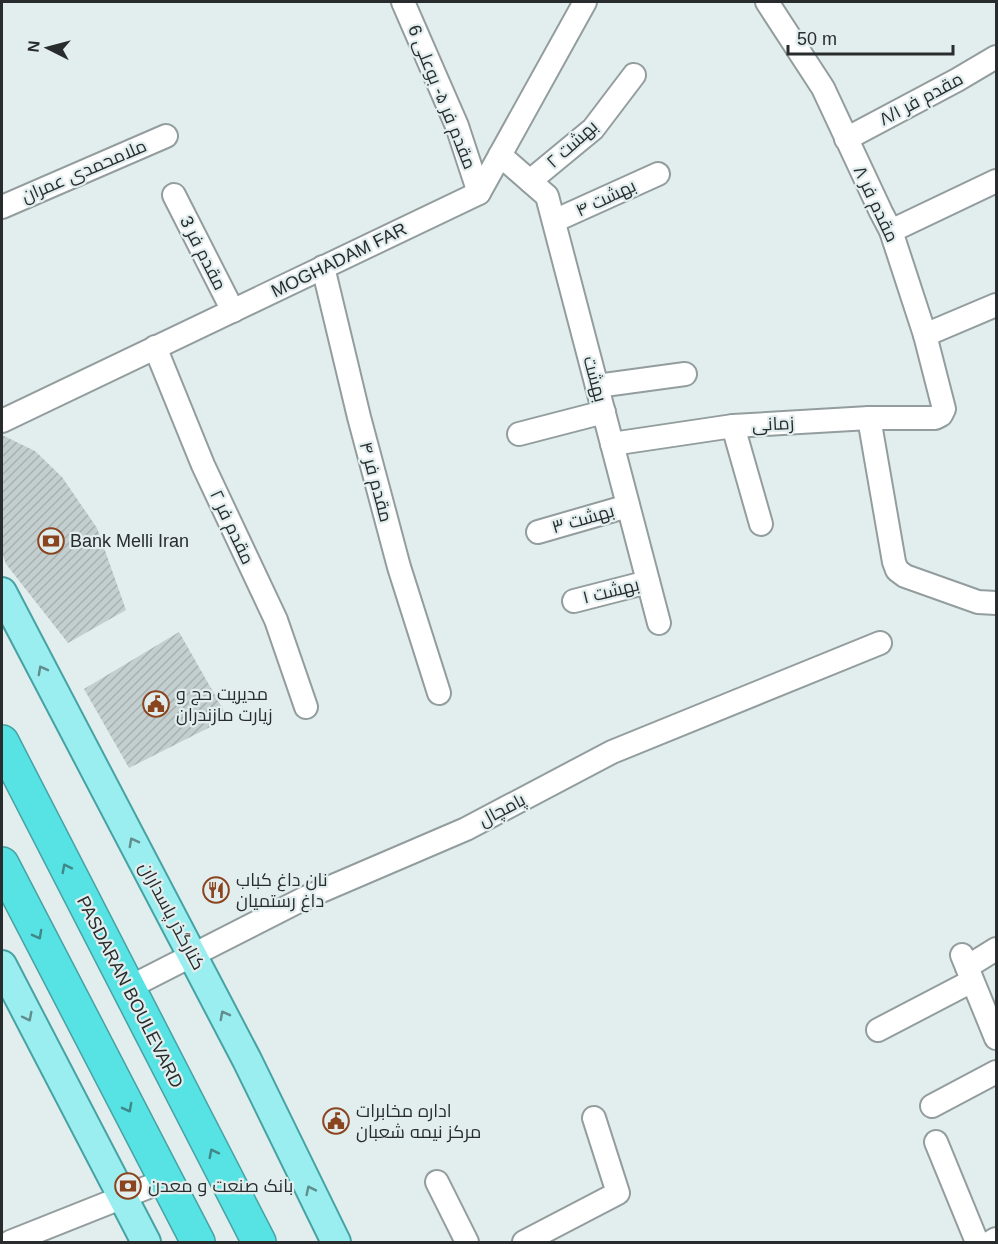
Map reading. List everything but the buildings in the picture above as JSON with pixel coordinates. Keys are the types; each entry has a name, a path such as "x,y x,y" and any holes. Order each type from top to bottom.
{"highway":[{"name":"PASDARAN BOULEVARD","path":"2,742 259,1242"},
{"path":"2,864 198,1242"}],"main road":[{"name":"کنارگذر پاسداران","path":"2,592 248,1060 336,1242"},
{"path":"2,965 146,1242"}],"street":[{"name":"مقدم فر ۵- بوعلی 6","path":"403,2 456,126 479,193"},
{"path":"479,193 585,2"},
{"name":"مقدم فر ۸","path":"767,2 823,88 891,231 925,335 944,409 941,415 935,418"},
{"name":"مقدم فر ۸/۱","path":"846,139 996,57"},
{"name":"بهشت ۲","path":"530,181 593,129 634,75"},
{"name":"ملامحمدی عمران","path":"2,207 166,136"},
{"name":"بهشت","path":"500,155 547,196 659,623"},
{"name":"بهشت ۴","path":"554,221 658,174"},
{"path":"891,231 996,181"},
{"name":"MOGHADAM FAR","path":"2,421 479,193"},
{"name":"مقدم فر 3","path":"174,195 233,310"},
{"name":"مقدم فر ۴","path":"323,267 359,417 396,555 439,693"},
{"path":"925,335 996,305"},
{"name":"مقدم فر ۲","path":"155,347 203,465 276,620 306,707"},
{"path":"597,386 685,374"},
{"path":"519,434 604,412"},
{"path":"869,418 897,570 905,576 978,602 996,603"},
{"name":"زمانی","path":"612,444 733,426 869,418 935,418"},
{"path":"733,426 761,524"},
{"name":"بهشت ۳","path":"538,532 628,506"},
{"name":"بهشت ۱","path":"574,601 648,582"},
{"name":"پامچال","path":"128,988 305,898 466,829 612,752 880,643"},
{"path":"878,1030 967,967 996,950"},
{"path":"967,967 996,1038"},
{"path":"932,1106 996,1072"},
{"path":"524,1242 618,1193 594,1118"},
{"path":"936,1142 977,1242"},
{"path":"10,1242 166,1180"},
{"path":"437,1182 467,1242"},
{"path":"991,1242 996,1239"}],"place":[{"name":"Bank Melli Iran","path":"51,541"},
{"name":"مدیریت حج و زیارت مازندران","path":"156,704"},
{"name":"نان داغ کباب داغ رستمیان","path":"216,890"},
{"name":"اداره مخابرات مرکز نیمه شعبان","path":"336,1121"},
{"name":"بانک صنعت و معدن","path":"128,1186"}]}
